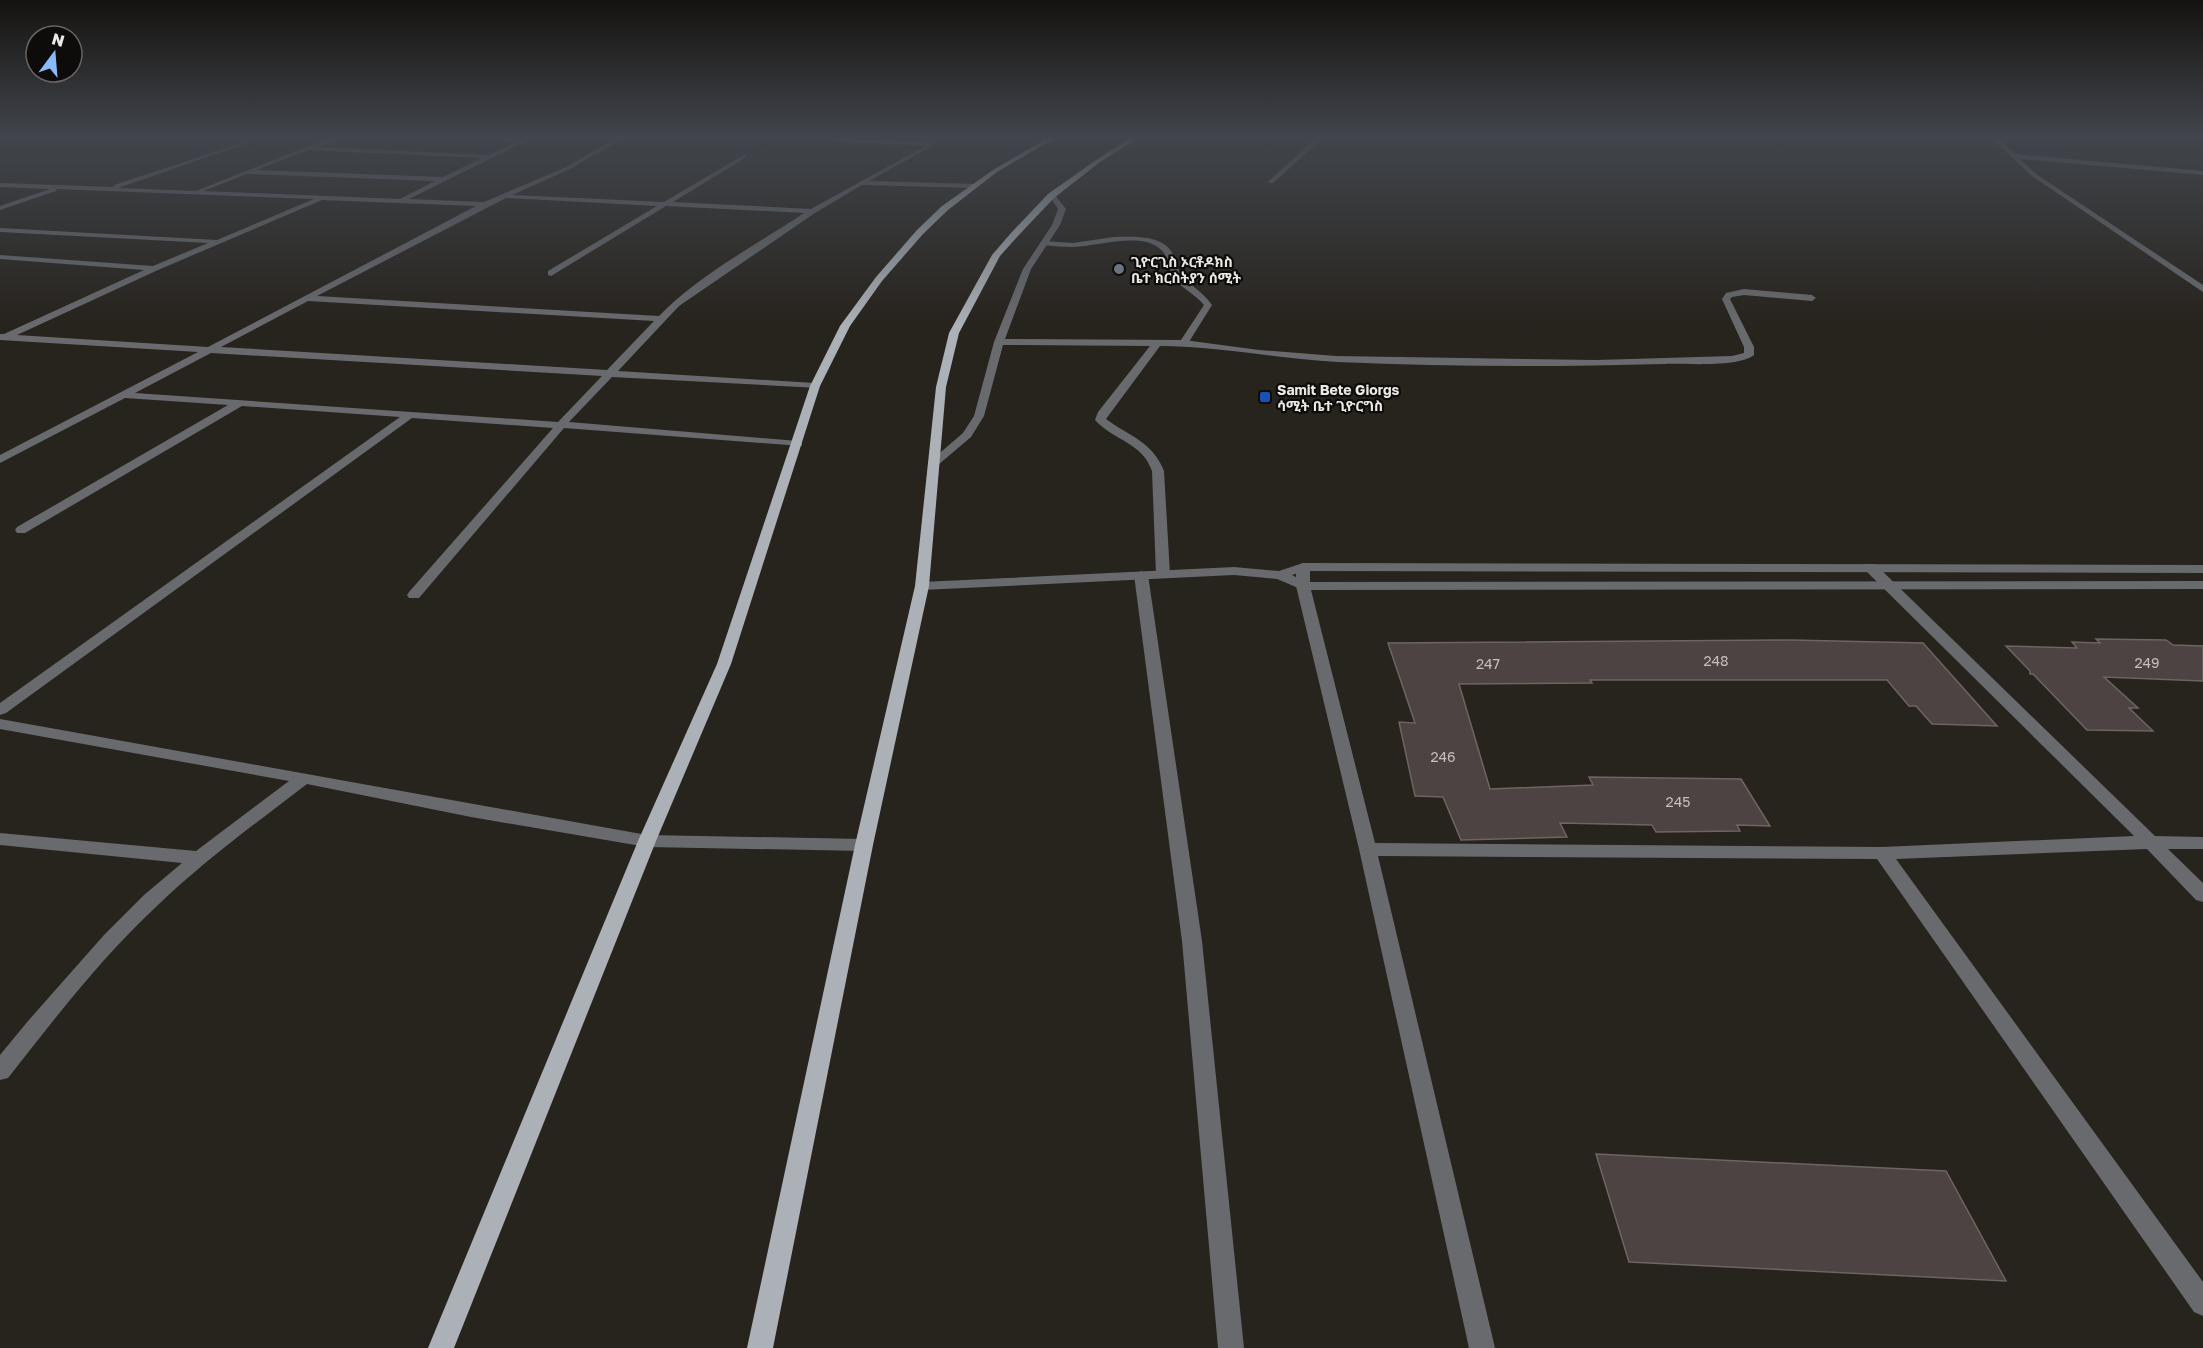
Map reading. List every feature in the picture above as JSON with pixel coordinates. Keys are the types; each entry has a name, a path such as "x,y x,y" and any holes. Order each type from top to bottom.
{"main road":[{"path":"441,1348 647,841 724,664 798,444 815,386 845,326 879,279 927,224 957,200"},
{"path":"760,1348 864,845 922,586 941,387 954,333 996,255 1048,200"}],"street":[{"path":"0,208 24,200"},
{"path":"1,338 155,268 318,200"},
{"path":"397,200 485,204"},
{"path":"0,460 494,200"},
{"path":"593,200 812,211"},
{"path":"551,273 670,200"},
{"path":"414,595 561,425 660,319 711,278 831,200"},
{"path":"934,463 967,435 979,416 999,342 1027,269 1056,225 1062,209 1055,200"},
{"path":"2071,200 2203,289"},
{"path":"0,230 220,241"},
{"path":"1044,243 1073,244 1113,239 1140,239 1161,245 1169,254 1177,276 1199,293 1208,304 1184,343"},
{"path":"0,257 155,268"},
{"path":"999,342 1184,343 1259,353 1336,359 1596,363 1732,359 1749,355 1749,347 1726,299 1729,295 1744,292 1812,298"},
{"path":"306,298 660,319"},
{"path":"1,338 815,386"},
{"path":"1158,342 1102,414 1100,420 1145,448 1155,457 1158,471 1163,574"},
{"path":"122,395 411,414 798,444"},
{"path":"21,530 240,403"},
{"path":"0,710 411,414"},
{"path":"1280,575 1303,567 2203,568"},
{"path":"1303,567 1303,586 1368,849 1482,1348"},
{"path":"1870,567 2203,895"},
{"path":"922,586 1234,570 1280,575 1303,586 2203,585"},
{"path":"1141,575 1192,941 1231,1348"},
{"path":"0,724 304,777 471,811 647,841 864,845"},
{"path":"0,1071 53,1004 150,901 200,858 304,777"},
{"path":"0,838 200,858"},
{"path":"1368,849 1882,853 2151,842 2203,843"},
{"path":"1882,853 2203,1303"}],"building":[{"path":"2096,639 2166,640 2173,645 2203,646 2203,681 2104,677 2138,708 2129,708 2153,731 2087,730 2033,674 2030,674 2030,671 2006,646 2077,648 2072,642 2100,643"},
{"path":"1792,640 1923,643 1997,726 1932,724 1916,706 1909,706 1887,680 1590,680 1592,683 1459,684 1490,789 1593,785 1589,777 1741,779 1770,826 1737,825 1740,831 1656,832 1652,825 1560,823 1567,837 1461,840 1443,797 1415,796 1399,722 1415,723 1388,643"},
{"path":"1596,1154 1946,1171 2006,1281 1629,1262"}],"place":[{"name":"ጊዮርጊስ ኦርቶዶክስ ቤተ ክርስትያን ሰሚት","path":"1119,269"},
{"name":"Samit Bete Giorgs ሳሚት ቤተ ጊዮርግስ","path":"1265,397"}]}
